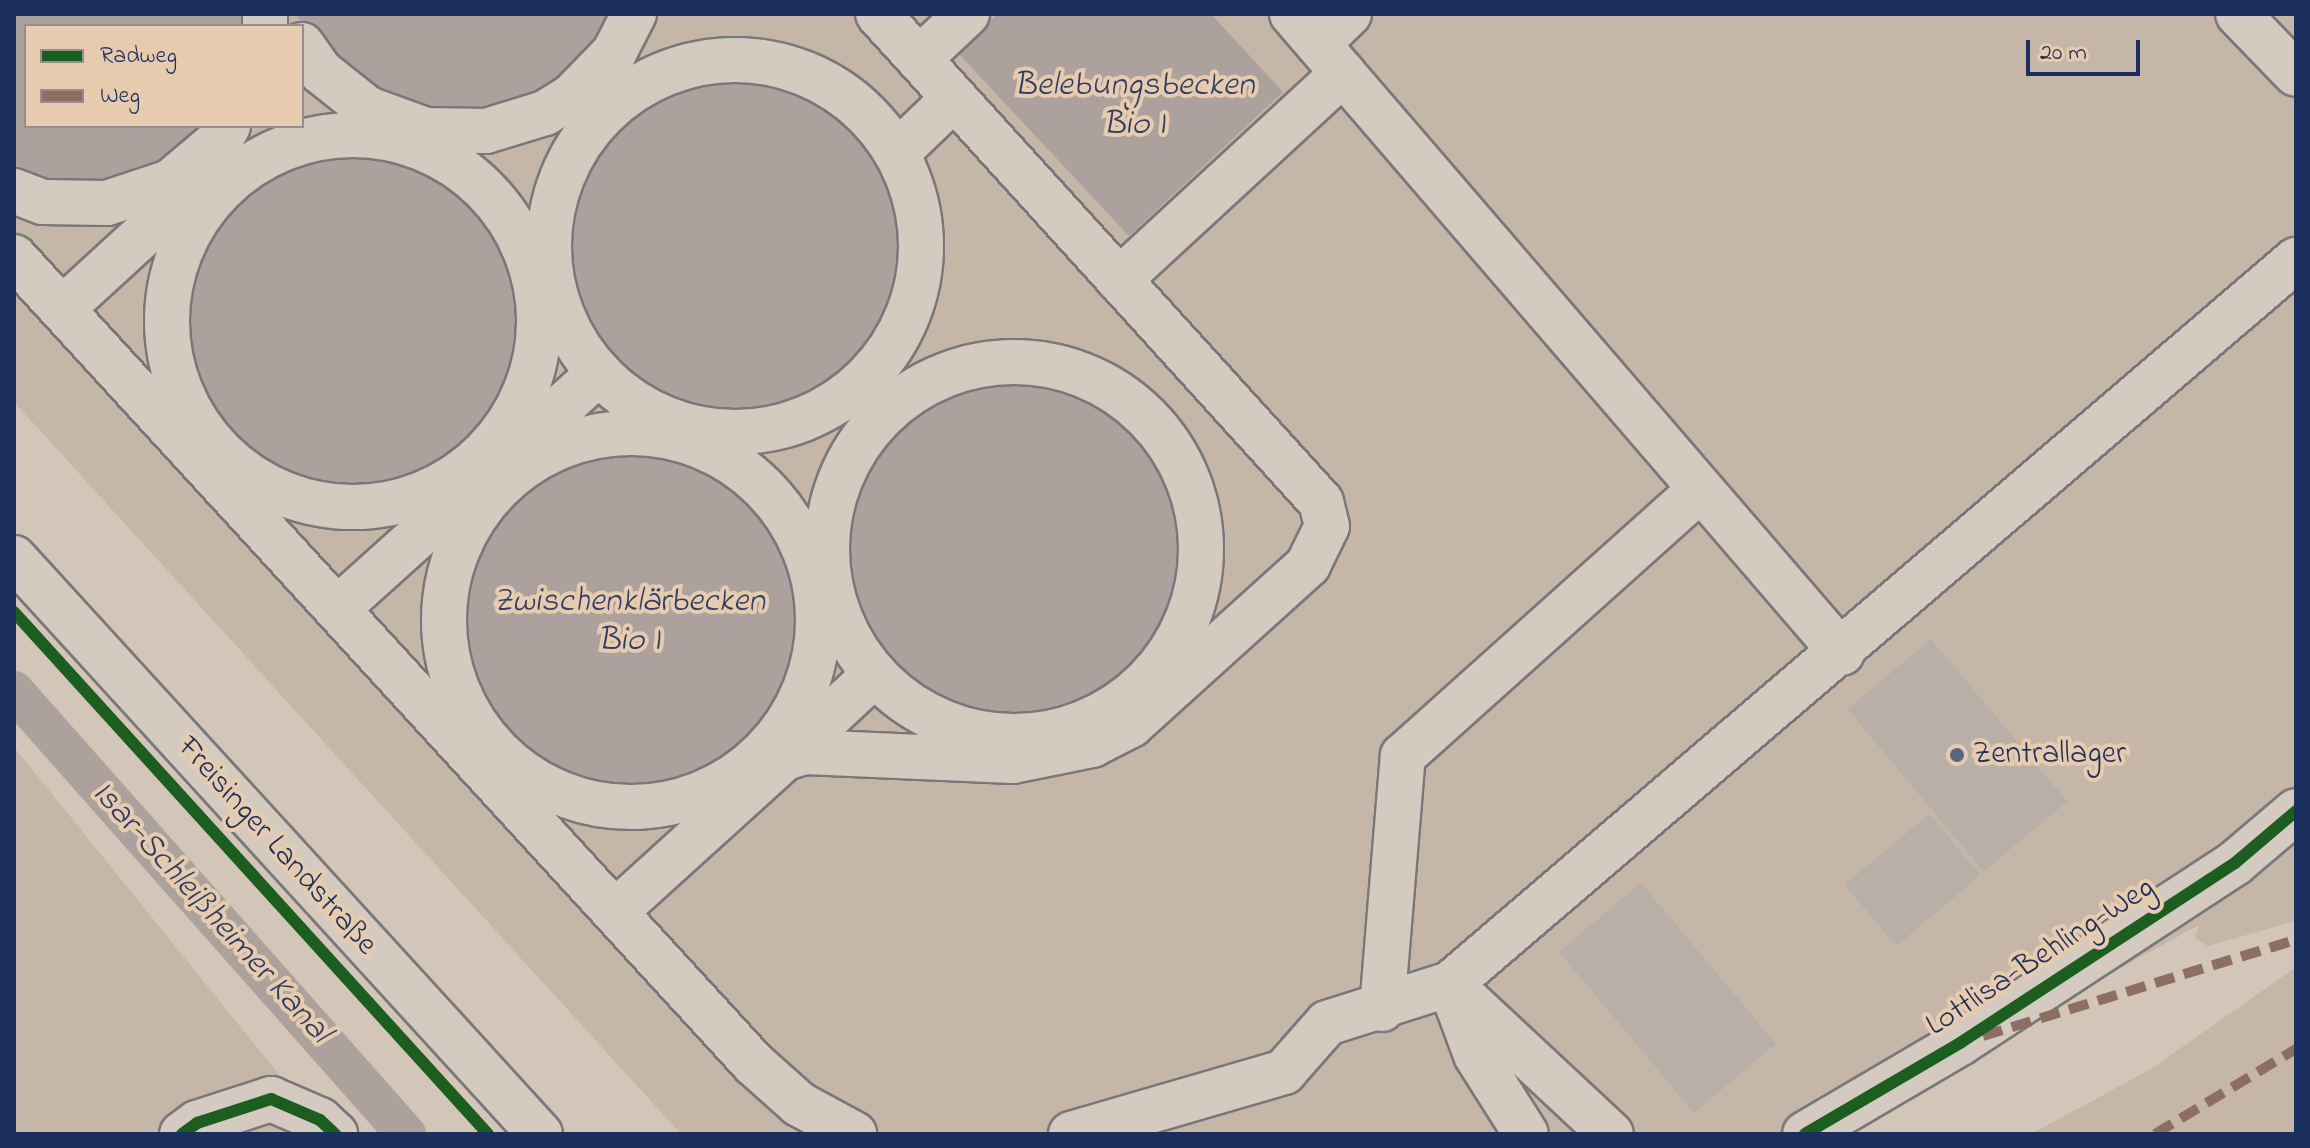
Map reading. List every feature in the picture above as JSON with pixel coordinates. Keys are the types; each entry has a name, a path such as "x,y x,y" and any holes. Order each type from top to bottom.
{"main road":[{"path":"227,128 211,173 207,202 176,257 165,320 175,382 206,452 250,479 306,503 366,508 426,494 490,473 573,441 637,432 748,434 807,419 859,387 885,388 956,371 1019,361 1082,373 1153,421 1178,453 1200,512 1202,576 1191,650 1131,725 1092,745 1052,756 1013,761 805,752 701,795 641,808 583,801 490,760 484,741 452,686 441,630 451,566 478,510 490,473 536,357 547,245 558,183 589,127 614,53 634,14"},
{"path":"308,68 487,189 522,238 588,363 632,404 771,491 795,524 834,615 873,676 910,708 966,730 1023,737 1083,724 1139,690 1308,565 1327,526 1321,502 878,14"},
{"path":"919,59 967,14"},
{"path":"1119,280 1318,44 1349,14"},
{"path":"2238,14 2296,74"},
{"path":"1318,44 1842,653"},
{"path":"14,191 43,202 107,203 170,182 255,160 314,136 456,133 516,125 696,62 760,59 820,78 869,114 897,153 921,222 919,283 897,340 885,388 833,495 823,559 815,659 797,709 770,764"},
{"path":"897,153 954,98"},
{"path":"62,309 260,128"},
{"path":"14,257 206,452 337,609 490,760 616,911 753,1063 799,1104 854,1134"},
{"path":"1071,1134 1284,1072 1327,1023 1382,1009 1450,984 1842,653 2296,260"},
{"path":"337,609 599,373"},
{"path":"1153,421 1204,373"},
{"path":"1382,1009 1403,756 1699,490"},
{"name":"Freisinger Landstraße","path":"14,558 540,1134"},
{"path":"616,911 770,764 873,676"},
{"name":"Lottlisa-Behling-Weg","path":"1805,1134 1960,1043 2235,863 2296,811"},
{"path":"1450,984 1476,1055 1526,1134"},
{"path":"1450,984 1611,1134"},
{"path":"182,1134 197,1123 271,1099 320,1120 335,1134"}],"shaded area":[{"path":"14,14 2296,14 2296,921 2208,946 2195,938 2199,925 1947,1063 1830,1134 681,1134 14,402"},
{"path":"14,747 327,1134 14,1134"},
{"path":"2296,967 2296,1134 2031,1134 2151,1069"}],"water":[{"path":"14,14 255,14 254,24 24,24 24,128 215,128 141,186 14,184"},
{"path":"296,14 621,14 615,32 522,111 411,116 318,54"},
{"name":"Belebungsbecken Bio I","path":"998,14 1211,14 1283,92 1129,236 957,52"},
{"path":"739,69 774,73 807,83 838,99 865,121 887,148 903,179 913,212 917,247 913,282 903,315 887,346 865,373 838,395 807,411 774,421 739,425 704,421 671,411 640,395 613,373 591,346 575,315 565,282 561,247 565,212 575,179 591,148 613,121 640,99 671,83 704,73"},
{"path":"352,142 387,146 420,156 451,172 478,194 500,221 516,252 526,285 530,320 526,355 516,388 500,419 478,446 451,468 420,484 387,494 352,498 317,494 284,484 253,468 226,446 204,419 188,388 178,355 174,320 178,285 188,252 204,221 226,194 253,172 284,156 317,146"},
{"name":"Zwischenklärbecken Bio I","path":"1017,369 1052,373 1085,383 1116,399 1143,421 1165,448 1181,479 1191,512 1195,547 1191,582 1181,615 1165,646 1143,673 1116,695 1085,711 1052,721 1017,725 982,721 949,711 918,695 891,673 869,646 853,615 843,582 839,547 843,512 853,479 869,448 891,421 918,399 949,383 982,373"},
{"name":"Zwischenklärbecken Bio I","path":"630,443 665,446 698,457 729,473 756,495 778,522 794,553 805,586 808,621 805,656 794,689 778,720 756,747 729,769 698,785 665,796 630,799 595,796 562,785 531,769 504,747 482,720 466,689 455,656 452,621 455,586 466,553 482,522 504,495 531,473 562,457 595,446"}],"building":[{"name":"Zentrallager","path":"1931,639 2067,801 1984,871 1848,709"},
{"name":"Zentrallager","path":"1929,814 1980,875 1896,946 1845,885"},
{"path":"1641,883 1776,1044 1694,1113 1559,952"}],"waterway":[{"name":"Isar-Schleißheimer Kanal","path":"14,691 406,1134"}],"marked path":[{"path":"1983,1036 2296,940"},
{"path":"2155,1134 2296,1049"}],"cycle path":[{"path":"14,612 488,1134"},
{"path":"1805,1134 1960,1043 2235,863 2296,811"},
{"path":"182,1134 197,1123 271,1099 320,1120 335,1134"}],"place":[{"name":"Zentrallager","path":"1957,755"}]}
